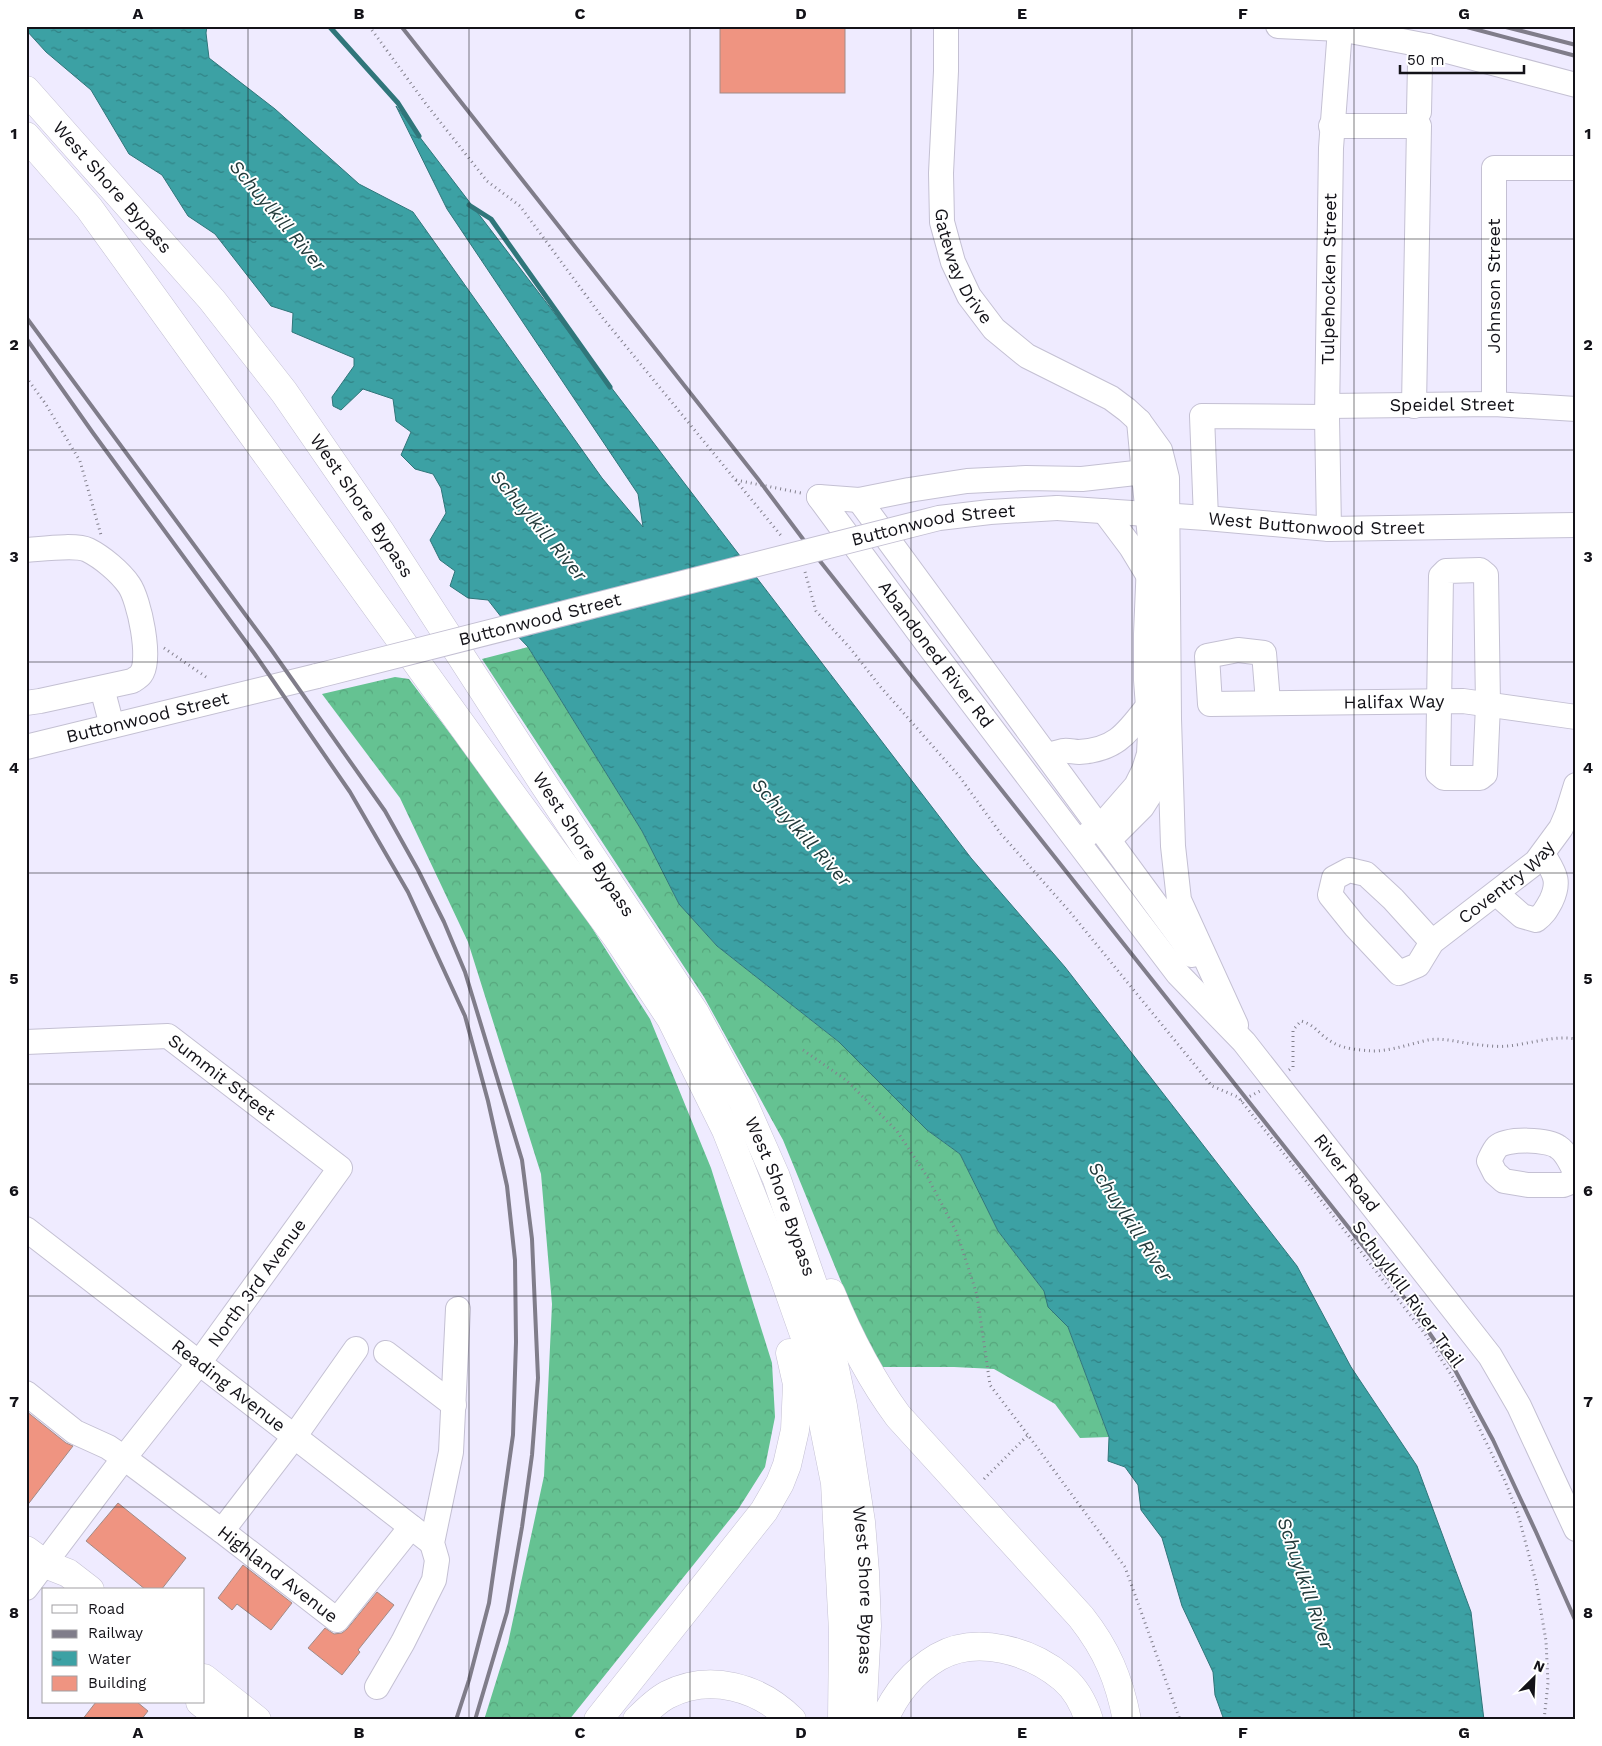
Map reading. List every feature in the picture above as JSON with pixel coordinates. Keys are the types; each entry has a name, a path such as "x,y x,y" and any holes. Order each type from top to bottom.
{"main road":[{"name":"West Shore Bypass","path":"26,90 212,300 284,392 382,534 695,1013 743,1102 781,1191 823,1313 843,1406 861,1522 866,1590 867,1626 862,1720"},
{"name":"West Shore Bypass","path":"26,136 89,208 618,939 671,1019 726,1130 782,1272 807,1343 835,1483 843,1631 842,1720"},
{"path":"781,1191 805,1230 845,1326 883,1395 898,1416 1093,1632 1115,1674 1127,1720"},
{"path":"598,1720 764,1511 780,1483 787,1465 795,1430 797,1384 785,1326 782,1272"},
{"path":"36,1557 55,1588"},
{"path":"36,1557 68,1572 88,1588"},
{"path":"884,1720 895,1699 918,1673 943,1655 973,1648 1011,1650 1046,1666 1071,1686 1082,1703 1089,1720"},
{"path":"205,1679 240,1717"},
{"path":"637,1720 668,1695 689,1687 707,1684 748,1690 780,1708 792,1720"},
{"path":"205,1704 240,1717"}],"street":[{"name":"Gateway Drive","path":"946,26 946,71 941,172 942,222 953,262 969,296 994,329 1027,356 1111,398 1139,421 1160,450 1167,478 1157,515"},
{"path":"1278,26 1340,29 1428,46 1576,85"},
{"name":"Tulpehocken Street","path":"1330,529 1328,412 1331,126 1340,29"},
{"path":"1418,112 1420,64 1428,46"},
{"path":"1331,126 1419,126 1414,406"},
{"name":"Johnson Street","path":"1494,404 1494,168 1576,168"},
{"name":"Speidel Street","path":"1202,517 1202,416 1494,404 1576,409"},
{"path":"1139,421 1144,472 1157,515 1158,571 1170,750 1173,846 1180,900 1244,1042"},
{"path":"819,497 859,500 967,481 1026,478 1082,479 1144,472"},
{"name":"Abandoned River Rd","path":"819,497 1083,849"},
{"name":"Abandoned River Rd","path":"859,500 1182,940 1244,1042"},
{"name":"West Buttonwood Street","path":"1057,508 1202,517 1330,529 1576,525"},
{"name":"Buttonwood Street","path":"26,747 317,676 939,518 990,512 1057,508"},
{"path":"1104,512 1130,547 1158,571"},
{"path":"1104,832 1136,786 1149,754 1150,733 1146,634 1158,571 1186,534 1202,517"},
{"path":"26,550 86,549 111,566 129,584 136,597 144,635 144,662 141,674 132,681 26,703"},
{"path":"1446,570 1480,570 1486,575 1488,705 1484,774 1480,778 1444,778 1438,773 1441,576 1446,570"},
{"name":"Halifax Way","path":"1268,702 1264,653 1238,650 1207,656 1210,704 1462,701 1576,717"},
{"path":"102,688 112,726"},
{"path":"1048,755 1064,751 1078,752 1099,749 1117,742 1132,727 1148,706"},
{"path":"1083,849 1142,806 1149,796 1170,750"},
{"name":"Coventry Way","path":"1432,942 1498,894 1536,862 1556,836 1567,814 1576,785"},
{"name":"River Road","path":"1083,849 1178,974 1244,1042 1490,1356 1519,1406 1576,1529"},
{"path":"1498,894 1522,916 1536,920 1544,914 1557,888 1554,873 1543,854"},
{"path":"1350,870 1366,874 1393,899 1432,942 1418,965 1399,973 1355,926 1330,895 1334,878 1350,870"},
{"name":"Summit Street","path":"26,1042 168,1036 340,1168"},
{"path":"1576,1174 1572,1164 1558,1147 1541,1141 1509,1141 1497,1147 1489,1161 1495,1173 1504,1181 1528,1185 1563,1185 1576,1180"},
{"name":"North 3rd Avenue","path":"26,1588 36,1557 124,1458 199,1363 340,1168"},
{"name":"Reading Avenue","path":"26,1229 432,1543"},
{"path":"377,1687 403,1642 434,1580 437,1560 432,1543 451,1452 458,1309"},
{"path":"222,1531 294,1437 356,1349"},
{"path":"386,1353 454,1405"},
{"name":"Highland Avenue","path":"26,1393 75,1432 108,1446 337,1620 410,1527"}],"path":[{"path":"26,377 45,403 80,461 111,566"},
{"path":"736,480 819,497"},
{"path":"144,635 209,679"},
{"path":"1276,1082 1292,1067 1293,1030 1301,1021 1317,1028 1324,1037 1347,1048 1373,1051 1394,1049 1430,1040 1507,1046 1543,1040 1576,1039"},
{"path":"803,1050 846,1080 897,1131 928,1178 957,1233 977,1295 990,1385 1125,1567 1180,1720"},
{"name":"Schuylkill River Trail","path":"1225,1091 1238,1097 1306,1181 1425,1334 1459,1387 1505,1481 1518,1514 1536,1582 1546,1649 1548,1683 1544,1720"},
{"path":"969,1494 1028,1435"}],"green space":[{"path":"528,647 642,831 679,904 717,946 839,1042 927,1130 960,1154 998,1231 1044,1291 1049,1307 1068,1327 1109,1437 1080,1438 1055,1404 994,1369 879,1367 861,1330 783,1140 704,997 482,659"},
{"path":"395,677 409,679 566,887 650,1019 711,1168 772,1363 775,1417 765,1467 739,1508 569,1720 484,1720 508,1643 544,1476 552,1304 541,1174 468,942 400,798 322,694"}],"water":[{"name":"Schuylkill River","path":"26,26 207,26 209,58 275,109 359,184 413,212 602,478 643,527 638,494 447,209 396,106 971,858 1065,967 1297,1266 1351,1367 1417,1466 1471,1612 1484,1720 1224,1720 1215,1695 1213,1672 1182,1606 1162,1538 1141,1510 1138,1485 1125,1467 1108,1461 1109,1437 1068,1327 1048,1307 1044,1291 998,1231 960,1154 927,1130 839,1042 717,946 679,904 642,831 528,647 509,627 488,600 468,598 450,586 455,571 440,560 430,540 446,513 441,488 433,474 415,469 401,455 411,432 396,421 393,399 363,389 341,410 333,406 332,397 354,366 354,358 292,332 293,313 271,306 215,234 188,216 162,175 129,154 91,90 46,52 26,30"}],"building":[{"path":"720,26 845,26 845,93 720,93"},
{"path":"26,1411 66,1443 73,1446 26,1507"},
{"path":"118,1503 186,1558 163,1588 144,1588 86,1541"},
{"path":"243,1565 292,1603 271,1630 237,1604 232,1610 218,1598"},
{"path":"377,1592 394,1605 358,1650 360,1652 342,1675 308,1648 325,1628 334,1634 342,1633 347,1629"},
{"path":"94,1704 139,1704 148,1711 141,1720 82,1720"}],"waterway":[{"path":"329,26 398,103 419,136"},
{"path":"469,205 491,219 610,387"}],"railway":[{"path":"401,26 758,479 812,551 1410,1305 1455,1370 1493,1440 1576,1622"},
{"path":"1463,26 1576,56"},
{"path":"1502,26 1576,45"},
{"path":"26,317 270,648 385,811 444,922 465,972 522,1160 532,1239 538,1378 532,1455 507,1612 475,1720"},
{"path":"26,338 254,653 350,792 408,892 465,1016 488,1101 507,1186 515,1260 516,1342 513,1435 489,1603 469,1680 456,1720"}]}
